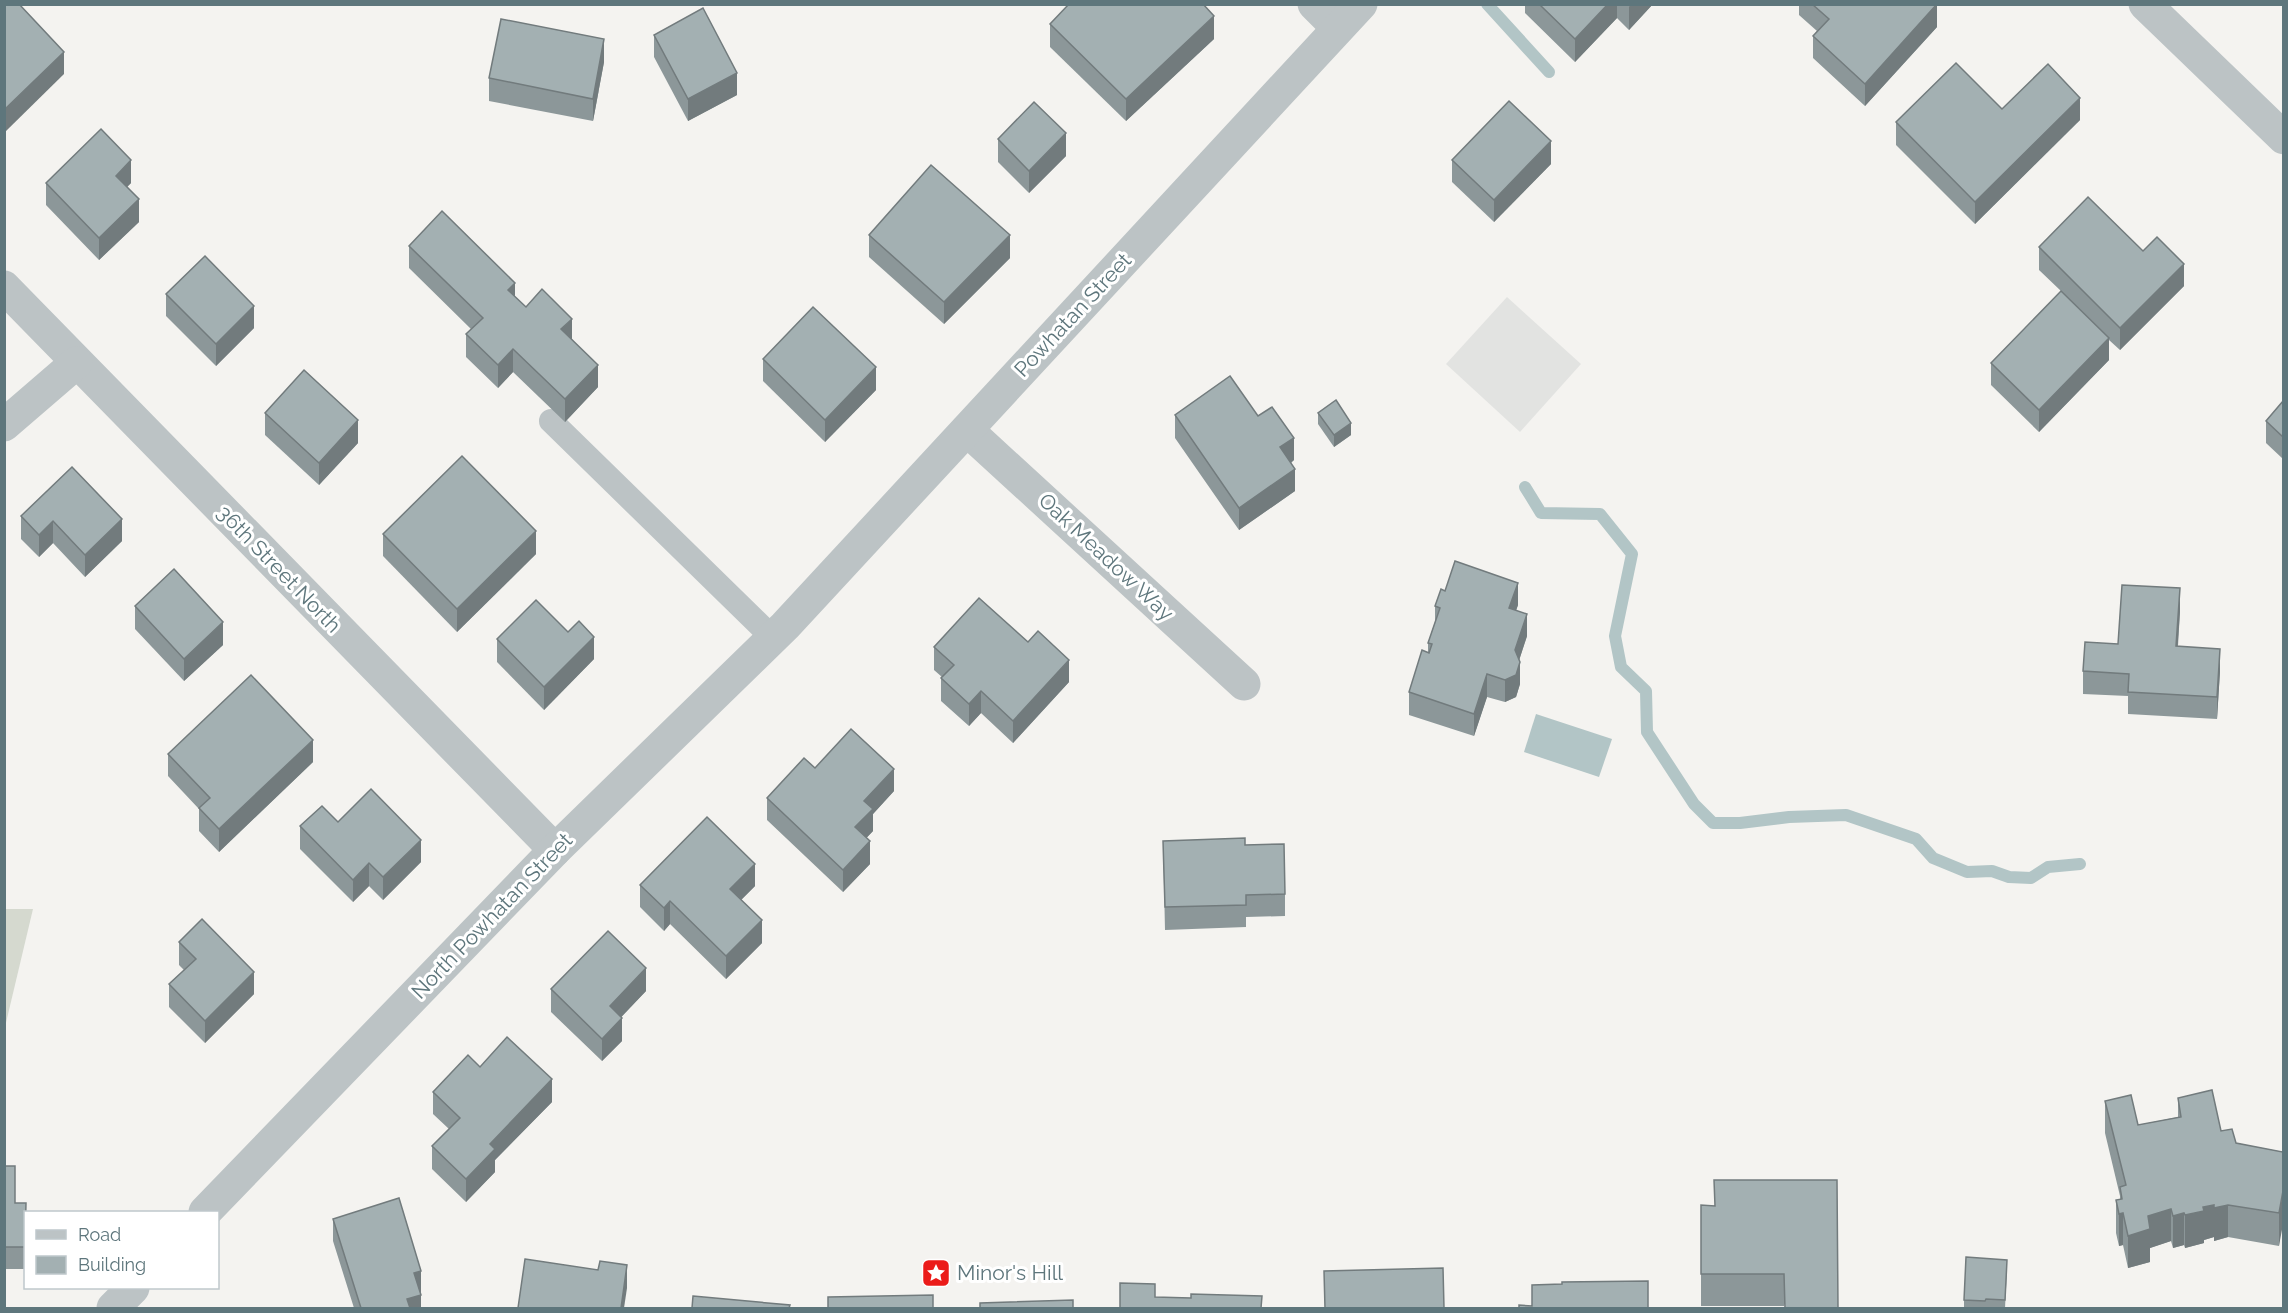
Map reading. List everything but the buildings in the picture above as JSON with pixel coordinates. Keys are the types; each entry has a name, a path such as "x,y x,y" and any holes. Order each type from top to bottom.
{"street":[{"path":"1314,4 1338,28"},
{"name":"Powhatan Street","path":"779,632 1361,4"},
{"path":"2145,4 2283,138"},
{"name":"36th Street North","path":"4,287 555,850"},
{"path":"4,425 76,363"},
{"name":"Oak Meadow Way","path":"967,430 1244,684"},
{"name":"North Powhatan Street","path":"206,1211 555,850 779,632"},
{"path":"112,1308 131,1289"}],"lane":[{"path":"551,421 779,632"}],"shaded area":[{"path":"1507,297 1581,364 1520,432 1446,364"},
{"path":"1536,714 1612,739 1599,777 1524,752"},
{"path":"4,909 33,909 5,1027"}],"waterway":[{"path":"1487,4 1549,72"},
{"path":"1525,487 1541,513 1600,514 1632,554 1615,636 1621,667 1646,691 1647,732 1694,804 1713,823 1846,815 1916,839 1933,858 1967,872 1992,871 2009,877 2031,878 2048,867 2080,864"}],"place":[{"name":"Minor's Hill","path":"936,1273"}]}
